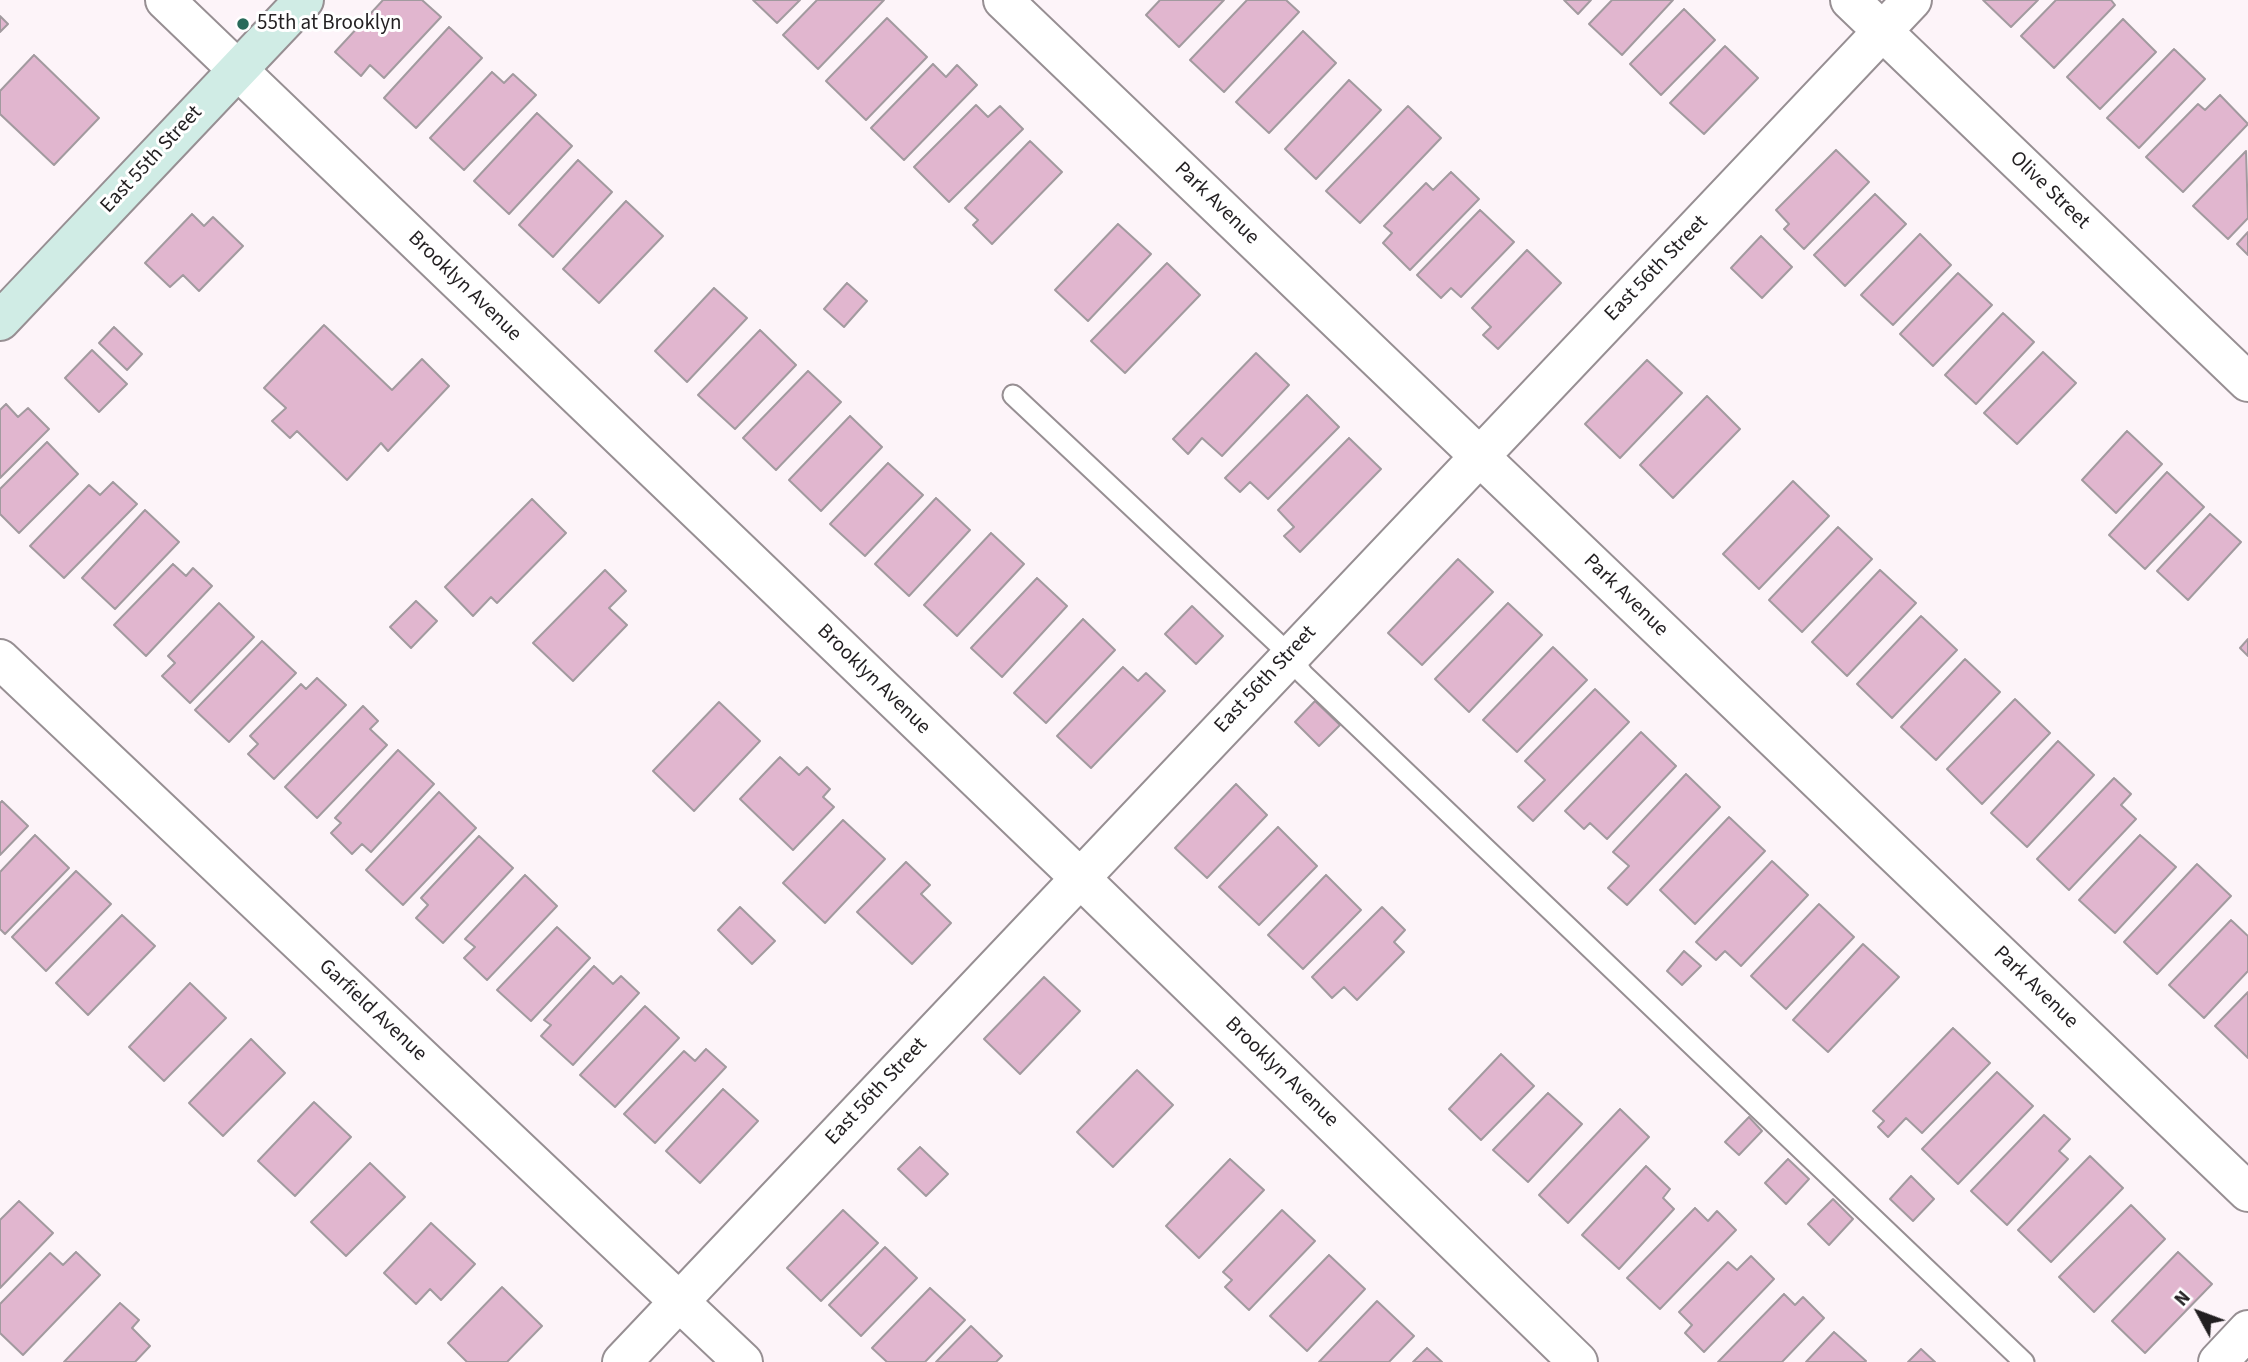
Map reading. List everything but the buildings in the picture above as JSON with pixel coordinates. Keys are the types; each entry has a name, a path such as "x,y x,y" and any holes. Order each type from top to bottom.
{"main road":[{"name":"East 55th Street","path":"0,321 304,0"}],"street":[{"name":"Brooklyn Avenue","path":"165,0 1080,878 1578,1362"},
{"name":"Park Avenue","path":"1003,0 2248,1192"},
{"name":"Olive Street","path":"1850,0 2248,382"},
{"name":"East 56th Street","path":"622,1362 1912,0"},
{"name":"Garfield Avenue","path":"0,659 743,1362"},
{"path":"2218,1362 2248,1330"}],"lane":[{"path":"1013,395 1290,655 1303,674 2024,1362"}],"place":[{"name":"55th at Brooklyn","path":"243,24"}]}
